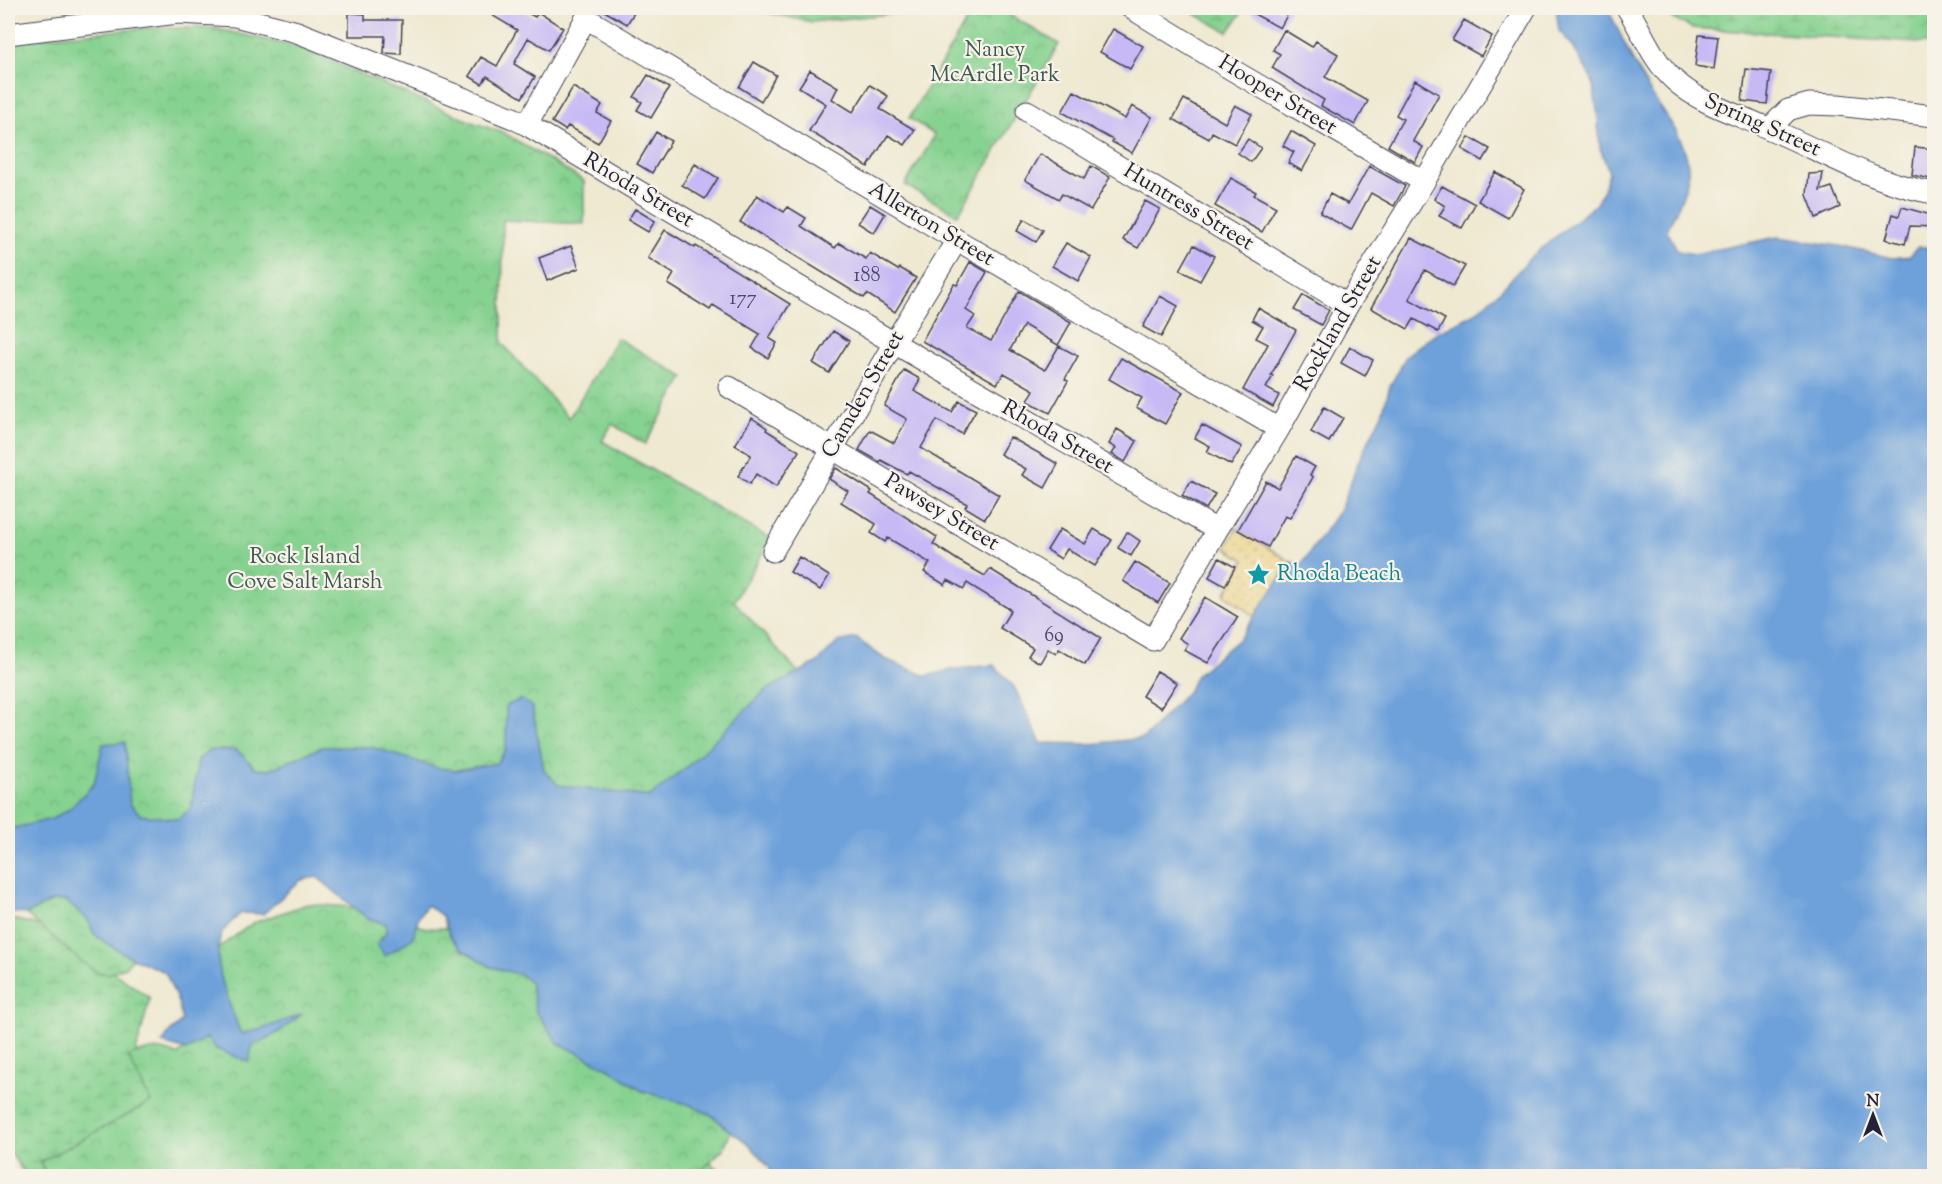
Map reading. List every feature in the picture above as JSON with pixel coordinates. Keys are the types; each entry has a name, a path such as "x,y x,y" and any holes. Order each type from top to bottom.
{"street":[{"name":"Hooper Street","path":"1131,8 1424,182"},
{"name":"Rockland Street","path":"1153,640 1279,429 1348,305 1424,182 1526,8"},
{"name":"Spring Street","path":"1627,8 1658,62 1673,80 1692,94 1717,108 1770,128 1886,182 1935,193"},
{"name":"Rhoda Street","path":"8,34 177,13 235,16 297,32 527,125 894,343 1217,530"},
{"name":"Allerton Street","path":"527,125 586,18 1279,429"},
{"path":"1770,128 1788,110 1809,104 1935,116"},
{"name":"Huntress Street","path":"1028,111 1348,305"},
{"name":"Camden Street","path":"773,551 957,240"},
{"name":"Pawsey Street","path":"729,387 1153,640"}],"green space":[{"path":"746,8 947,8 811,22"},
{"name":"Nancy McArdle Park","path":"974,8 998,8 1059,44 958,215 905,185 935,135 909,118"},
{"path":"1184,8 1245,8 1228,32"},
{"path":"1663,8 1934,8 1934,44 1692,28 1671,18"},
{"name":"Rock Island Cove Salt Marsh","path":"147,28 213,28 298,47 472,122 504,133 584,181 584,224 503,220 502,343 569,418 617,338 684,377 645,444 612,424 602,441 771,539 734,601 826,703 672,786 578,826 343,869 275,887 166,950 132,959 125,967 108,974 97,972 82,962 8,899 8,40"},
{"path":"307,904 369,908 426,928 490,929 704,1100 732,1129 724,1148 696,1176 48,1176 40,1162 151,1102 128,1057 152,1050 163,1050 177,1055 195,1040 211,961 221,946 253,923"},
{"path":"8,918 50,928 150,998 136,1052 200,1073 413,938 728,1176 26,1176 8,1149"}],"sand":[{"name":"Rhoda Beach","path":"1237,528 1291,562 1255,617 1225,594 1245,560 1226,548"}],"water":[{"path":"1556,8 1607,8 1641,76 1672,124 1682,144 1688,166 1687,183 1667,231 1678,251 1694,254 1778,237 1840,246 1892,258 1910,256 1918,247 1934,247 1934,1176 770,1176 770,1168 747,1142 727,1129 713,1116 690,1105 642,1091 610,1069 558,1043 536,1012 530,982 521,975 491,967 461,949 451,938 442,916 427,905 418,918 413,938 385,956 377,944 386,933 386,924 367,918 317,877 301,880 263,914 241,913 222,933 218,956 223,984 241,1034 302,1014 277,1033 252,1046 249,1062 216,1049 206,1038 187,1050 162,1043 182,1021 178,1002 165,972 130,957 106,943 94,934 88,920 66,901 53,901 27,914 8,912 8,826 14,828 52,819 69,809 94,784 103,744 125,742 130,804 141,815 178,819 191,808 198,760 209,750 237,750 255,768 268,770 322,747 371,747 438,768 457,770 497,763 506,749 506,706 521,699 532,707 544,770 558,785 650,797 691,763 766,690 818,662 838,642 856,638 885,659 926,676 956,669 994,665 1014,687 1041,743 1091,744 1144,738 1189,690 1196,675 1240,638 1291,562 1301,565 1340,510 1360,458 1382,414 1390,386 1407,355 1435,334 1474,314 1503,288 1531,257 1596,204 1609,172 1600,148 1592,79 1572,45 1559,31"}],"building":[{"path":"480,8 518,8 535,17 538,12 563,28 549,50 528,38 514,64 535,77 522,98 487,76 482,84 469,76 481,57 497,66 517,30"},
{"path":"599,8 637,8 627,24"},
{"path":"1243,8 1291,8 1280,28"},
{"path":"349,13 365,14 365,20 402,20 401,54 384,53 385,36 349,36"},
{"path":"1464,20 1492,36 1481,56 1452,40"},
{"path":"1113,29 1143,46 1130,69 1100,52"},
{"path":"1284,30 1312,47 1316,41 1338,54 1325,77 1368,101 1355,125 1321,106 1324,100 1272,68 1280,54 1273,50"},
{"path":"1699,35 1718,37 1714,69 1695,66"},
{"path":"754,62 776,75 761,101 739,87"},
{"path":"1746,69 1771,72 1767,104 1742,101"},
{"path":"810,70 838,87 832,99 853,112 870,85 888,96 880,109 915,130 905,145 888,135 868,167 809,131 826,104 799,87"},
{"path":"648,75 669,88 651,118 637,110 642,102 634,97"},
{"path":"1415,80 1439,94 1413,141 1423,147 1415,162 1388,146 1403,119 1396,115"},
{"path":"573,87 602,105 597,113 611,121 598,143 568,126 565,130 552,122"},
{"path":"1074,91 1125,119 1132,106 1152,117 1132,153 1062,112"},
{"path":"1184,99 1225,123 1235,105 1252,114 1235,144 1212,132 1209,139 1173,119"},
{"path":"1291,131 1316,146 1302,171 1288,163 1294,152 1283,146"},
{"path":"656,132 671,141 652,173 637,164"},
{"path":"1469,137 1490,149 1483,161 1462,149"},
{"path":"1248,139 1261,148 1251,162 1238,153"},
{"path":"1915,147 1934,149 1931,179 1912,175"},
{"path":"1040,154 1084,179 1091,166 1110,177 1091,210 1062,194 1059,199 1025,180"},
{"path":"695,164 718,178 705,199 682,185"},
{"path":"1369,166 1405,186 1394,206 1371,193 1351,230 1320,213 1330,194 1348,204"},
{"path":"1495,172 1524,189 1508,218 1478,201"},
{"path":"1823,173 1820,191 1832,187 1840,207 1816,218 1807,195 1809,174"},
{"path":"1231,178 1256,192 1254,195 1276,207 1262,232 1215,206"},
{"path":"1442,186 1475,204 1462,228 1439,216 1445,206 1434,199"},
{"path":"757,195 784,212 788,207 806,218 801,226 835,248 839,243 866,259 870,253 916,278 895,312 867,294 864,298 740,222"},
{"path":"1145,201 1160,209 1138,248 1123,240"},
{"path":"870,205 885,214 874,233 858,223"},
{"path":"1902,207 1935,216 1935,227 1910,226 1905,244 1886,239 1893,214 1899,216"},
{"path":"635,209 655,221 648,232 628,220"},
{"path":"1024,219 1043,230 1036,242 1017,231"},
{"path":"665,230 695,248 696,246 790,304 769,338 777,343 768,358 752,348 760,334 713,305 710,310 668,284 674,274 648,258"},
{"path":"1411,238 1465,266 1453,286 1425,270 1409,299 1445,319 1438,332 1414,319 1408,329 1371,308"},
{"path":"1066,243 1091,257 1078,281 1052,266"},
{"path":"1194,245 1214,256 1200,281 1180,270"},
{"path":"571,246 579,268 547,281 539,258"},
{"path":"970,262 987,272 966,310 975,316 967,328 991,341 1019,291 1071,322 1058,345 1024,325 1010,350 1045,370 1059,346 1078,356 1065,379 1068,381 1050,413 1028,401 1034,390 1004,373 997,384 922,341 954,284 957,285"},
{"path":"1303,295 1329,310 1321,325 1294,310"},
{"path":"1160,296 1178,306 1161,337 1143,327"},
{"path":"1258,308 1296,330 1266,388 1279,395 1273,407 1243,390 1268,344 1256,338 1263,326 1252,320"},
{"path":"833,331 849,341 829,373 813,363"},
{"path":"1350,347 1373,360 1365,376 1341,363"},
{"path":"1121,358 1183,392 1165,424 1136,408 1142,398 1109,379"},
{"path":"904,370 920,379 914,391 952,412 959,401 976,410 962,434 937,420 921,448 999,495 985,519 965,507 967,504 909,471 907,474 859,450 870,430 894,443 907,419 884,406"},
{"path":"1324,407 1343,418 1329,442 1311,432"},
{"path":"752,418 799,451 776,487 756,474 750,484 738,476 751,455 735,445"},
{"path":"1202,425 1242,447 1231,465 1207,452 1210,446 1195,438"},
{"path":"1117,429 1137,441 1125,462 1112,454 1116,448 1109,444"},
{"path":"1010,437 1058,464 1045,488 1022,475 1026,469 1000,454"},
{"path":"1296,456 1315,467 1310,475 1313,477 1290,518 1285,516 1268,547 1238,530 1266,481 1278,488"},
{"path":"836,468 872,491 870,494 937,537 933,544 959,561 985,576 990,569 1101,638 1085,665 1059,649 1056,654 1048,649 1040,663 1028,656 1033,648 1000,628 1011,610 967,583 964,589 948,580 945,585 924,572 930,563 888,538 885,542 871,533 876,524 841,502 848,491 829,479"},
{"path":"1191,481 1215,494 1206,509 1182,495"},
{"path":"1060,529 1085,544 1094,529 1112,540 1095,566 1067,549 1061,559 1047,550"},
{"path":"1127,532 1140,541 1131,556 1118,548"},
{"path":"799,557 829,576 820,590 790,572"},
{"path":"1219,558 1235,567 1225,586 1209,577"},
{"path":"1135,562 1170,583 1158,603 1123,581"},
{"path":"1205,597 1238,617 1208,663 1184,650 1188,644 1179,638"},
{"path":"1157,671 1177,683 1161,708 1142,696"}],"place":[{"name":"Rhoda Beach","path":"1259,575"}]}
